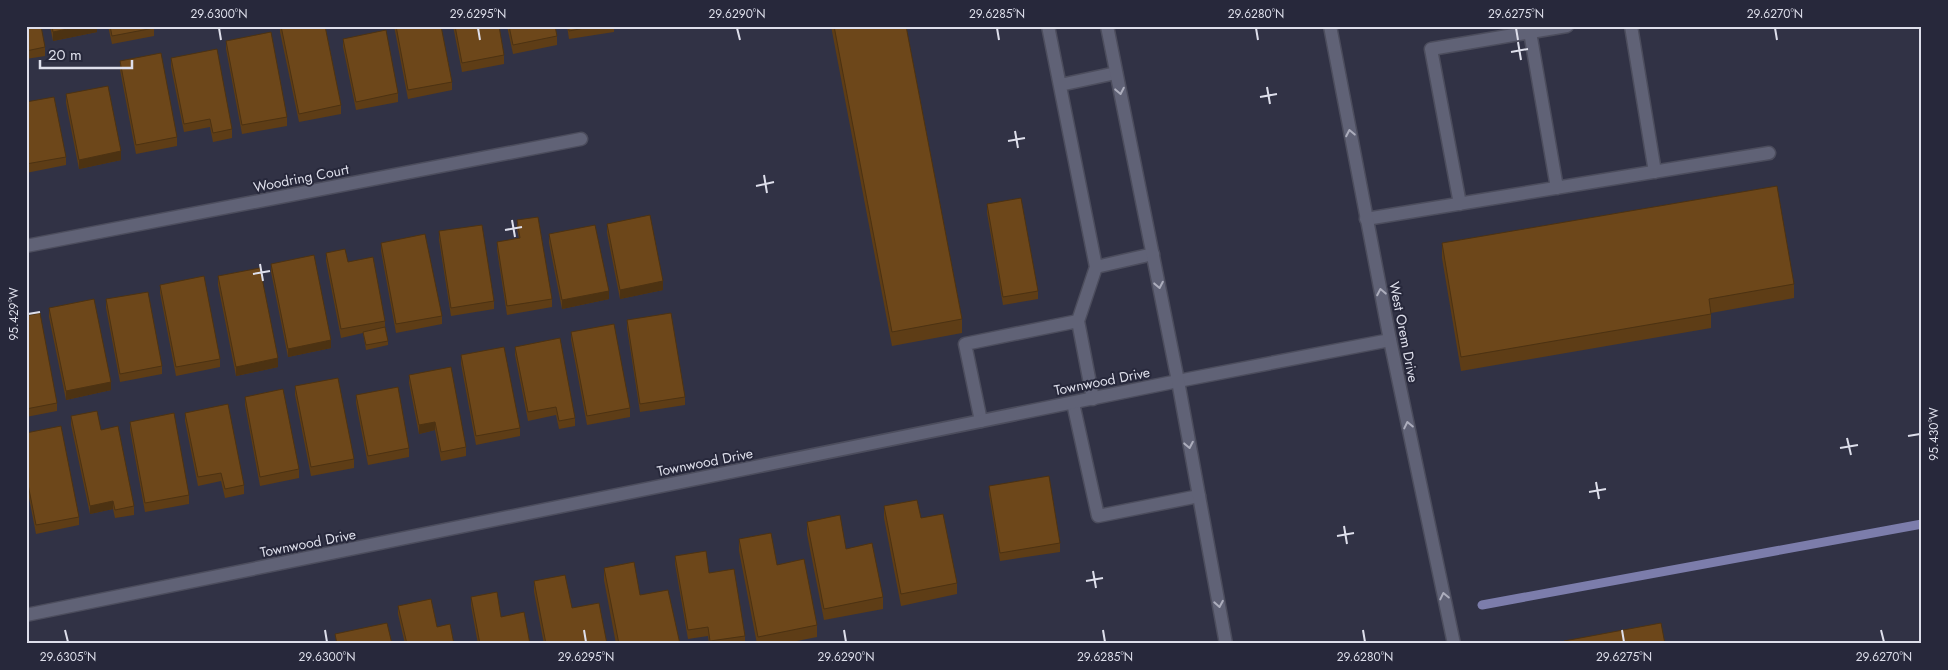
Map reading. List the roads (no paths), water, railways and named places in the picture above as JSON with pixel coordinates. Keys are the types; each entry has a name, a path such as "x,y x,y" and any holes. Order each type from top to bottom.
{"street":[{"path":"1048,26 1096,267 1078,320 1093,399"},
{"path":"1108,26 1178,381 1226,644"},
{"name":"West Orem Drive","path":"1330,26 1390,340 1454,644"},
{"path":"1460,204 1431,49 1568,26"},
{"path":"1631,26 1655,172"},
{"path":"1530,32 1557,188"},
{"path":"1060,85 1116,73"},
{"name":"Woodring Court","path":"26,246 581,139"},
{"path":"1366,219 1769,153"},
{"path":"1096,267 1153,254"},
{"path":"981,422 965,344 1078,320"},
{"name":"Townwood Drive","path":"26,615 1073,402 1390,340"},
{"path":"1073,402 1098,516 1199,496"}],"waterway":[{"path":"1482,605 1922,524"}]}
